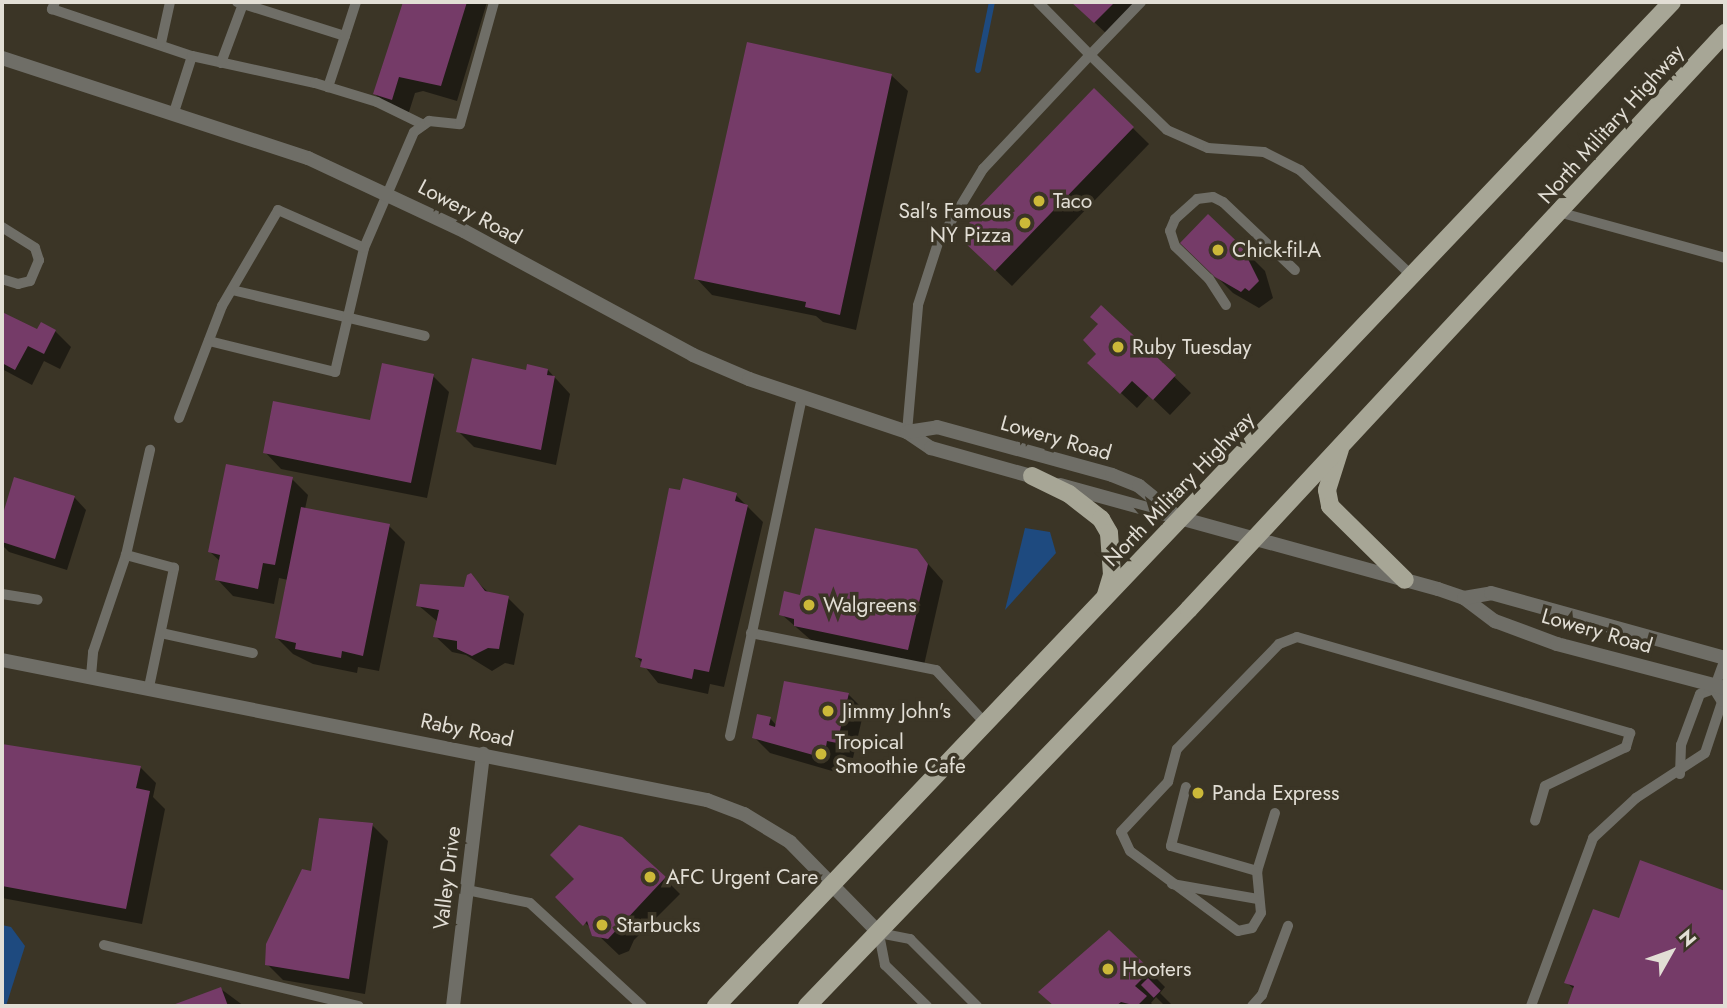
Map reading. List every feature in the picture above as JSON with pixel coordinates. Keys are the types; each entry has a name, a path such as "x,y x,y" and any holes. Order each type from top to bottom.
{"main road":[{"name":"North Military Highway","path":"716,1006 1182,521 1410,275 1672,2"},
{"name":"North Military Highway","path":"807,1006 1562,212 1725,33"},
{"path":"1341,445 1327,490 1330,506 1405,580"},
{"path":"1032,476 1069,494 1101,519 1109,533 1112,575 1105,601"}],"street":[{"name":"Lowery Road","path":"2,58 309,158 387,192 693,355 802,398 907,432 931,448 1182,521 1405,580 1464,598 1495,621 1557,644 1718,688"},
{"name":"Lowery Road","path":"907,432 937,427 1112,475 1139,486 1182,521"},
{"name":"Lowery Road","path":"1464,598 1491,593 1725,659"},
{"name":"Raby Road","path":"2,660 149,687 708,800 744,814 790,842 879,933"},
{"name":"Valley Drive","path":"453,1006 483,754"}],"lane":[{"path":"55,2 52,9 161,43 192,56 328,87 377,102 424,125 460,124 494,2"},
{"path":"161,43 170,2"},
{"path":"328,87 356,2"},
{"path":"1038,2 1167,130 1208,148 1264,152 1300,170 1410,275"},
{"path":"907,432 918,305 938,243 983,169 1141,2"},
{"path":"221,63 240,3 345,36"},
{"path":"174,113 192,56"},
{"path":"209,341 335,372 364,248 414,132 424,125"},
{"path":"1226,305 1209,279 1172,239 1175,219 1197,199 1213,197 1223,202 1295,270"},
{"path":"179,418 232,290 278,210 364,248"},
{"path":"1562,212 1725,258"},
{"path":"2,227 35,248 39,260 30,281 2,279"},
{"path":"232,290 425,336"},
{"path":"730,736 802,398"},
{"path":"91,676 93,652 126,555 150,450"},
{"path":"126,555 174,568 149,687"},
{"path":"2,594 38,600"},
{"path":"161,633 253,653"},
{"path":"751,633 936,670 986,724"},
{"path":"1275,813 1257,871 1261,913 1252,929 1238,931 1169,883 1130,851 1121,832 1168,782 1177,749 1279,644 1297,637 1630,733 1626,747 1545,786 1535,821"},
{"path":"1531,1006 1594,838 1636,797 1680,774 1705,753 1722,702 1718,688 1725,659"},
{"path":"1680,774 1681,744 1700,695 1718,688"},
{"path":"1186,787 1171,846 1257,871"},
{"path":"1169,883 1258,899"},
{"path":"467,890 530,903 642,1006"},
{"path":"1252,1006 1262,995 1288,926"},
{"path":"928,1006 885,965 879,933 910,939 977,1006"},
{"path":"104,945 359,1006"}],"water":[{"path":"1025,528 1050,532 1056,553 1005,610"},
{"path":"2,925 11,927 25,946 6,1006 2,1006"}],"building":[{"path":"403,2 467,2 441,86 399,77 392,100 373,94"},
{"path":"1071,2 1115,2 1094,23"},
{"path":"747,42 892,74 840,315 805,307 806,302 694,279"},
{"path":"1094,88 1134,127 995,271 964,242 976,229 969,223 982,211 978,208"},
{"name":"Chick-fil-A","path":"1208,214 1250,254 1247,257 1259,281 1249,291 1245,288 1241,292 1215,277 1180,243"},
{"name":"Ruby Tuesday","path":"1101,305 1176,375 1153,400 1132,381 1120,394 1087,363 1096,354 1083,340 1098,324 1090,317"},
{"path":"2,312 37,329 41,322 56,330 44,354 28,346 15,370 2,363"},
{"path":"472,358 526,370 527,364 548,369 547,375 555,376 541,450 456,432"},
{"path":"382,363 434,374 411,483 263,453 273,401 370,420"},
{"path":"226,464 293,477 275,565 263,563 258,589 215,580 220,555 208,552"},
{"path":"14,477 75,496 55,559 2,542 2,517"},
{"path":"683,478 737,493 735,501 748,505 709,672 694,669 692,679 640,667 642,659 635,657 669,488 680,490"},
{"path":"301,507 390,524 363,656 342,651 341,658 295,649 296,643 275,638"},
{"name":"Walgreens","path":"815,528 917,549 928,564 908,650 794,626 794,619 779,615 784,591 800,595"},
{"path":"471,573 485,591 509,596 499,649 488,648 472,656 457,649 457,641 433,637 439,610 416,606 420,584 464,587 467,575"},
{"path":"784,681 849,693 837,743 827,741 824,758 752,738 757,714 771,717 769,725 775,727"},
{"path":"2,744 141,766 136,788 150,791 126,909 2,886"},
{"path":"319,818 373,823 349,979 265,965 266,944 302,869 311,871"},
{"path":"579,825 622,837 666,877 608,939 592,936 587,921 583,926 555,897 574,879 550,855"},
{"path":"1640,860 1725,891 1725,1006 1567,1006 1574,986 1564,983 1593,909 1619,918"},
{"name":"Hooters","path":"1109,930 1151,970 1135,986 1147,996 1137,1006 1121,1002 1116,1006 1054,1006 1038,992"},
{"path":"1148,978 1161,991 1154,998 1141,985"},
{"path":"221,987 228,1006 170,1006"}],"waterway":[{"path":"978,70 992,2"}],"place":[{"name":"Taco","path":"1039,201"},
{"name":"Sal's Famous NY Pizza","path":"1025,223"},
{"name":"Chick-fil-A","path":"1218,250"},
{"name":"Ruby Tuesday","path":"1118,347"},
{"name":"Walgreens","path":"809,605"},
{"name":"Jimmy John's","path":"828,711"},
{"name":"Tropical Smoothie Cafe","path":"821,754"},
{"name":"Panda Express","path":"1198,793"},
{"name":"AFC Urgent Care","path":"650,877"},
{"name":"Starbucks","path":"602,925"},
{"name":"Hooters","path":"1108,969"}]}
